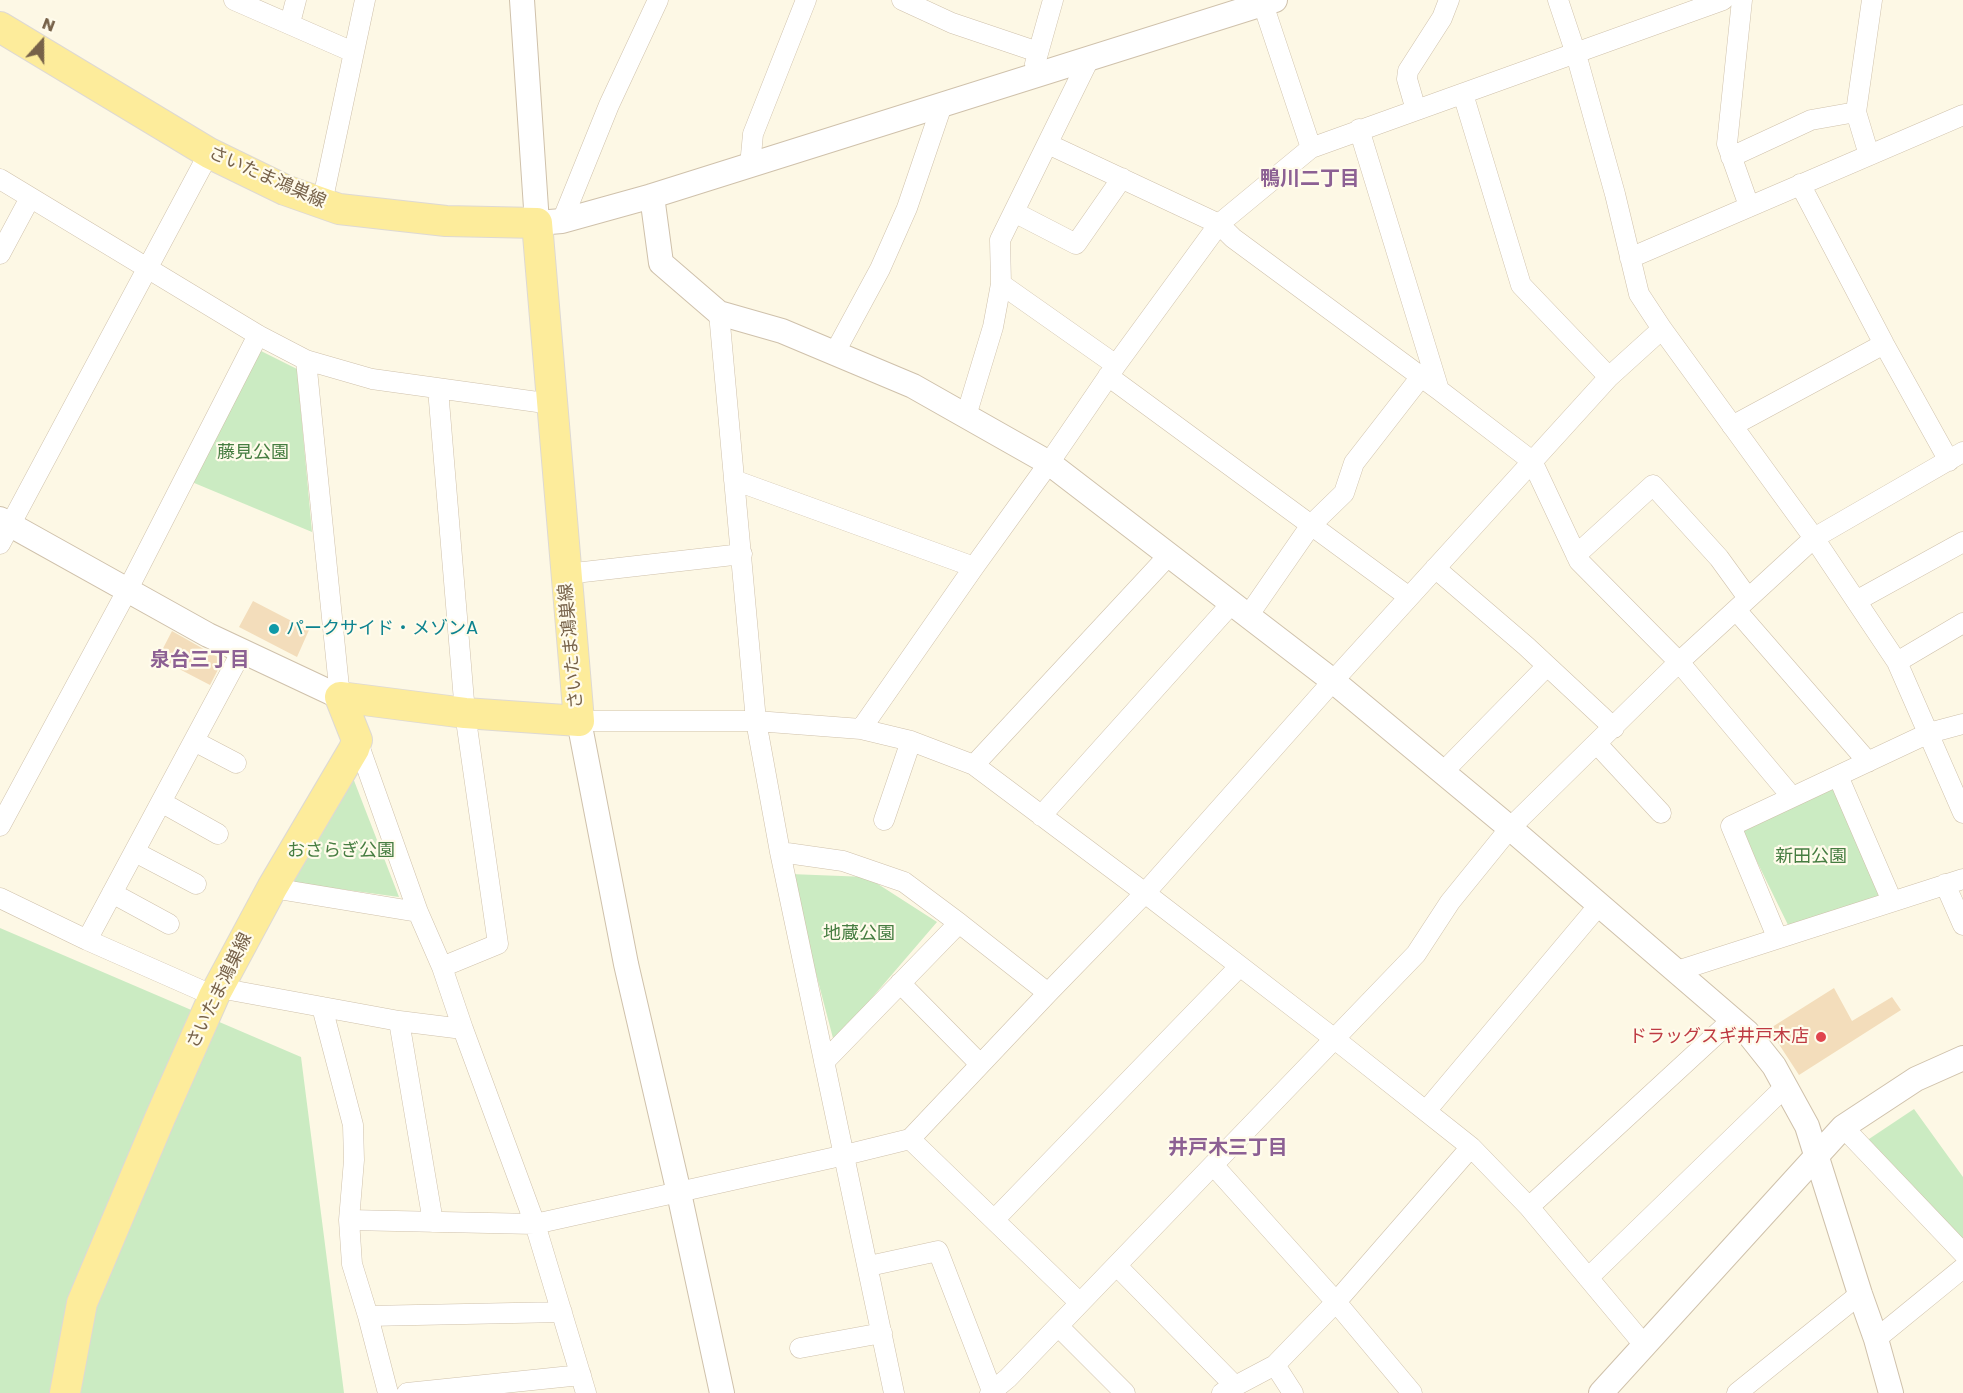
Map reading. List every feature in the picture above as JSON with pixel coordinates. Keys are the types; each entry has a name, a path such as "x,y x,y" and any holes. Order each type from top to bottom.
{"main road":[{"name":"さいたま鴻巣線","path":"0,27 208,153 285,190 339,209 446,221 550,222 552,404 579,721 465,713 340,697"},
{"path":"340,697 357,740"},
{"name":"さいたま鴻巣線","path":"65,1393 82,1304 160,1118 217,992 272,888 354,749 357,740"}],"street":[{"path":"234,0 353,52"},
{"path":"290,23 296,0"},
{"path":"322,203 365,0"},
{"path":"522,0 550,222"},
{"path":"550,222 609,105 658,0"},
{"path":"750,166 753,134 806,0"},
{"path":"902,0 952,23 1038,52"},
{"path":"1032,76 1053,0"},
{"path":"1416,110 1407,79 1408,71 1442,18 1449,0"},
{"path":"1558,0 1576,54 1615,194 1639,294 1814,538 1897,662 1963,813"},
{"path":"861,729 1112,370 1219,224 1311,148 1723,0"},
{"path":"1742,0 1727,144 1749,206"},
{"path":"1869,155 1856,112 1872,0"},
{"path":"550,222 652,196 1089,59 1229,7 1269,2 1311,148"},
{"path":"966,417 993,327 1000,284 1000,240 1089,59"},
{"path":"1462,94 1521,285 1609,377"},
{"path":"834,354 880,269 907,208 942,105"},
{"path":"1731,157 1811,120 1856,112"},
{"path":"1630,258 1963,116"},
{"path":"1359,129 1438,390"},
{"path":"1048,144 1219,224 1233,238 1532,462 1579,561 1679,662 1792,797"},
{"path":"208,153 3,529 128,589 208,635 340,697"},
{"path":"1014,212 1076,244 1122,178"},
{"path":"0,179 146,268 306,360 372,380 552,404"},
{"path":"869,1266 938,1251 991,1392 1011,1386 1058,1326 1336,1040 1416,954 1449,902 1510,828 1679,662 1814,538 1956,456 1884,344 1800,184"},
{"path":"652,196 661,263 719,313 782,332 913,386 1049,463 1333,681 1510,828 1747,1032 1774,1066 1808,1126 1891,1393"},
{"path":"0,254 30,198"},
{"path":"1000,284 1311,525 1409,597"},
{"path":"719,313 756,721 780,852 894,1393"},
{"path":"349,1220 535,1224 910,1139 1047,993 1146,893 1333,681 1609,377 1662,329"},
{"path":"0,826 128,589 258,334"},
{"path":"1732,426 1884,344"},
{"path":"306,360 340,697"},
{"path":"1041,816 1240,609 1311,525 1344,493 1354,463 1420,378"},
{"path":"438,389 465,713 498,944 442,967"},
{"path":"734,480 974,567"},
{"path":"1576,555 1653,485 1719,558 1742,604 1868,762"},
{"path":"1856,601 1963,542"},
{"path":"566,574 742,554"},
{"path":"974,765 1169,555"},
{"path":"1435,568 1614,728"},
{"path":"1897,662 1963,623"},
{"path":"87,940 242,651"},
{"path":"1443,772 1547,666"},
{"path":"722,1393 626,964 579,721 756,721 861,729 911,741 974,765 1146,893 1471,1147 1529,1207 1645,1346"},
{"path":"1778,937 1731,826 1929,734 1963,724"},
{"path":"357,740 418,912 442,967 535,1224 583,1384 407,1393"},
{"path":"194,741 236,763"},
{"path":"884,820 911,741"},
{"path":"1597,744 1661,813"},
{"path":"1838,776 1892,901"},
{"path":"161,802 218,834"},
{"path":"135,852 196,884"},
{"path":"780,852 843,861 904,882 1047,993"},
{"path":"1677,971 1954,881 1963,925"},
{"path":"272,888 418,912"},
{"path":"112,893 169,924"},
{"path":"0,898 87,940 217,992 463,1029"},
{"path":"1426,1111 1599,905"},
{"path":"824,1062 959,923"},
{"path":"994,1220 1240,966"},
{"path":"900,983 980,1064"},
{"path":"322,1007 352,1125 354,1160 349,1220 352,1264 388,1393"},
{"path":"1529,1207 1732,1020"},
{"path":"399,1021 433,1222"},
{"path":"1601,1393 1843,1127 1916,1079 1963,1059"},
{"path":"1588,1278 1786,1086"},
{"path":"1843,1127 1963,1253"},
{"path":"910,1139 1080,1304"},
{"path":"1117,1266 1228,1390 1275,1365 1336,1302 1471,1147"},
{"path":"1214,1166 1336,1302 1412,1393"},
{"path":"1876,1339 1963,1268"},
{"path":"1737,1393 1860,1294"},
{"path":"368,1316 562,1312"},
{"path":"1058,1326 1125,1393"},
{"path":"800,1348 882,1333"},
{"path":"1275,1365 1293,1393"}],"green space":[{"name":"藤見公園","path":"243,342 297,369 312,532 187,480"},
{"name":"おさらぎ公園","path":"348,765 399,897 281,881"},
{"name":"新田公園","path":"1833,786 1882,895 1789,927 1741,829"},
{"name":"地蔵公園","path":"790,874 867,877 937,922 834,1042"},
{"path":"0,928 301,1057 344,1393 0,1393"},
{"path":"1914,1109 1963,1177 1963,1239 1960,1241 1866,1141"}],"building":[{"name":"パークサイド・メゾンA","path":"253,601 309,630 297,657 239,627"},
{"path":"172,631 223,660 210,685 158,658"},
{"path":"1834,988 1852,1021 1892,997 1901,1010 1799,1075 1769,1029"}],"place":[{"name":"パークサイド・メゾンA","path":"274,629"},
{"name":"ドラッグスギ井戸木店","path":"1821,1037"}],"district":[{"name":"鴨川二丁目","path":"1310,180"},
{"name":"泉台三丁目","path":"200,661"},
{"name":"井戸木三丁目","path":"1228,1149"}]}
